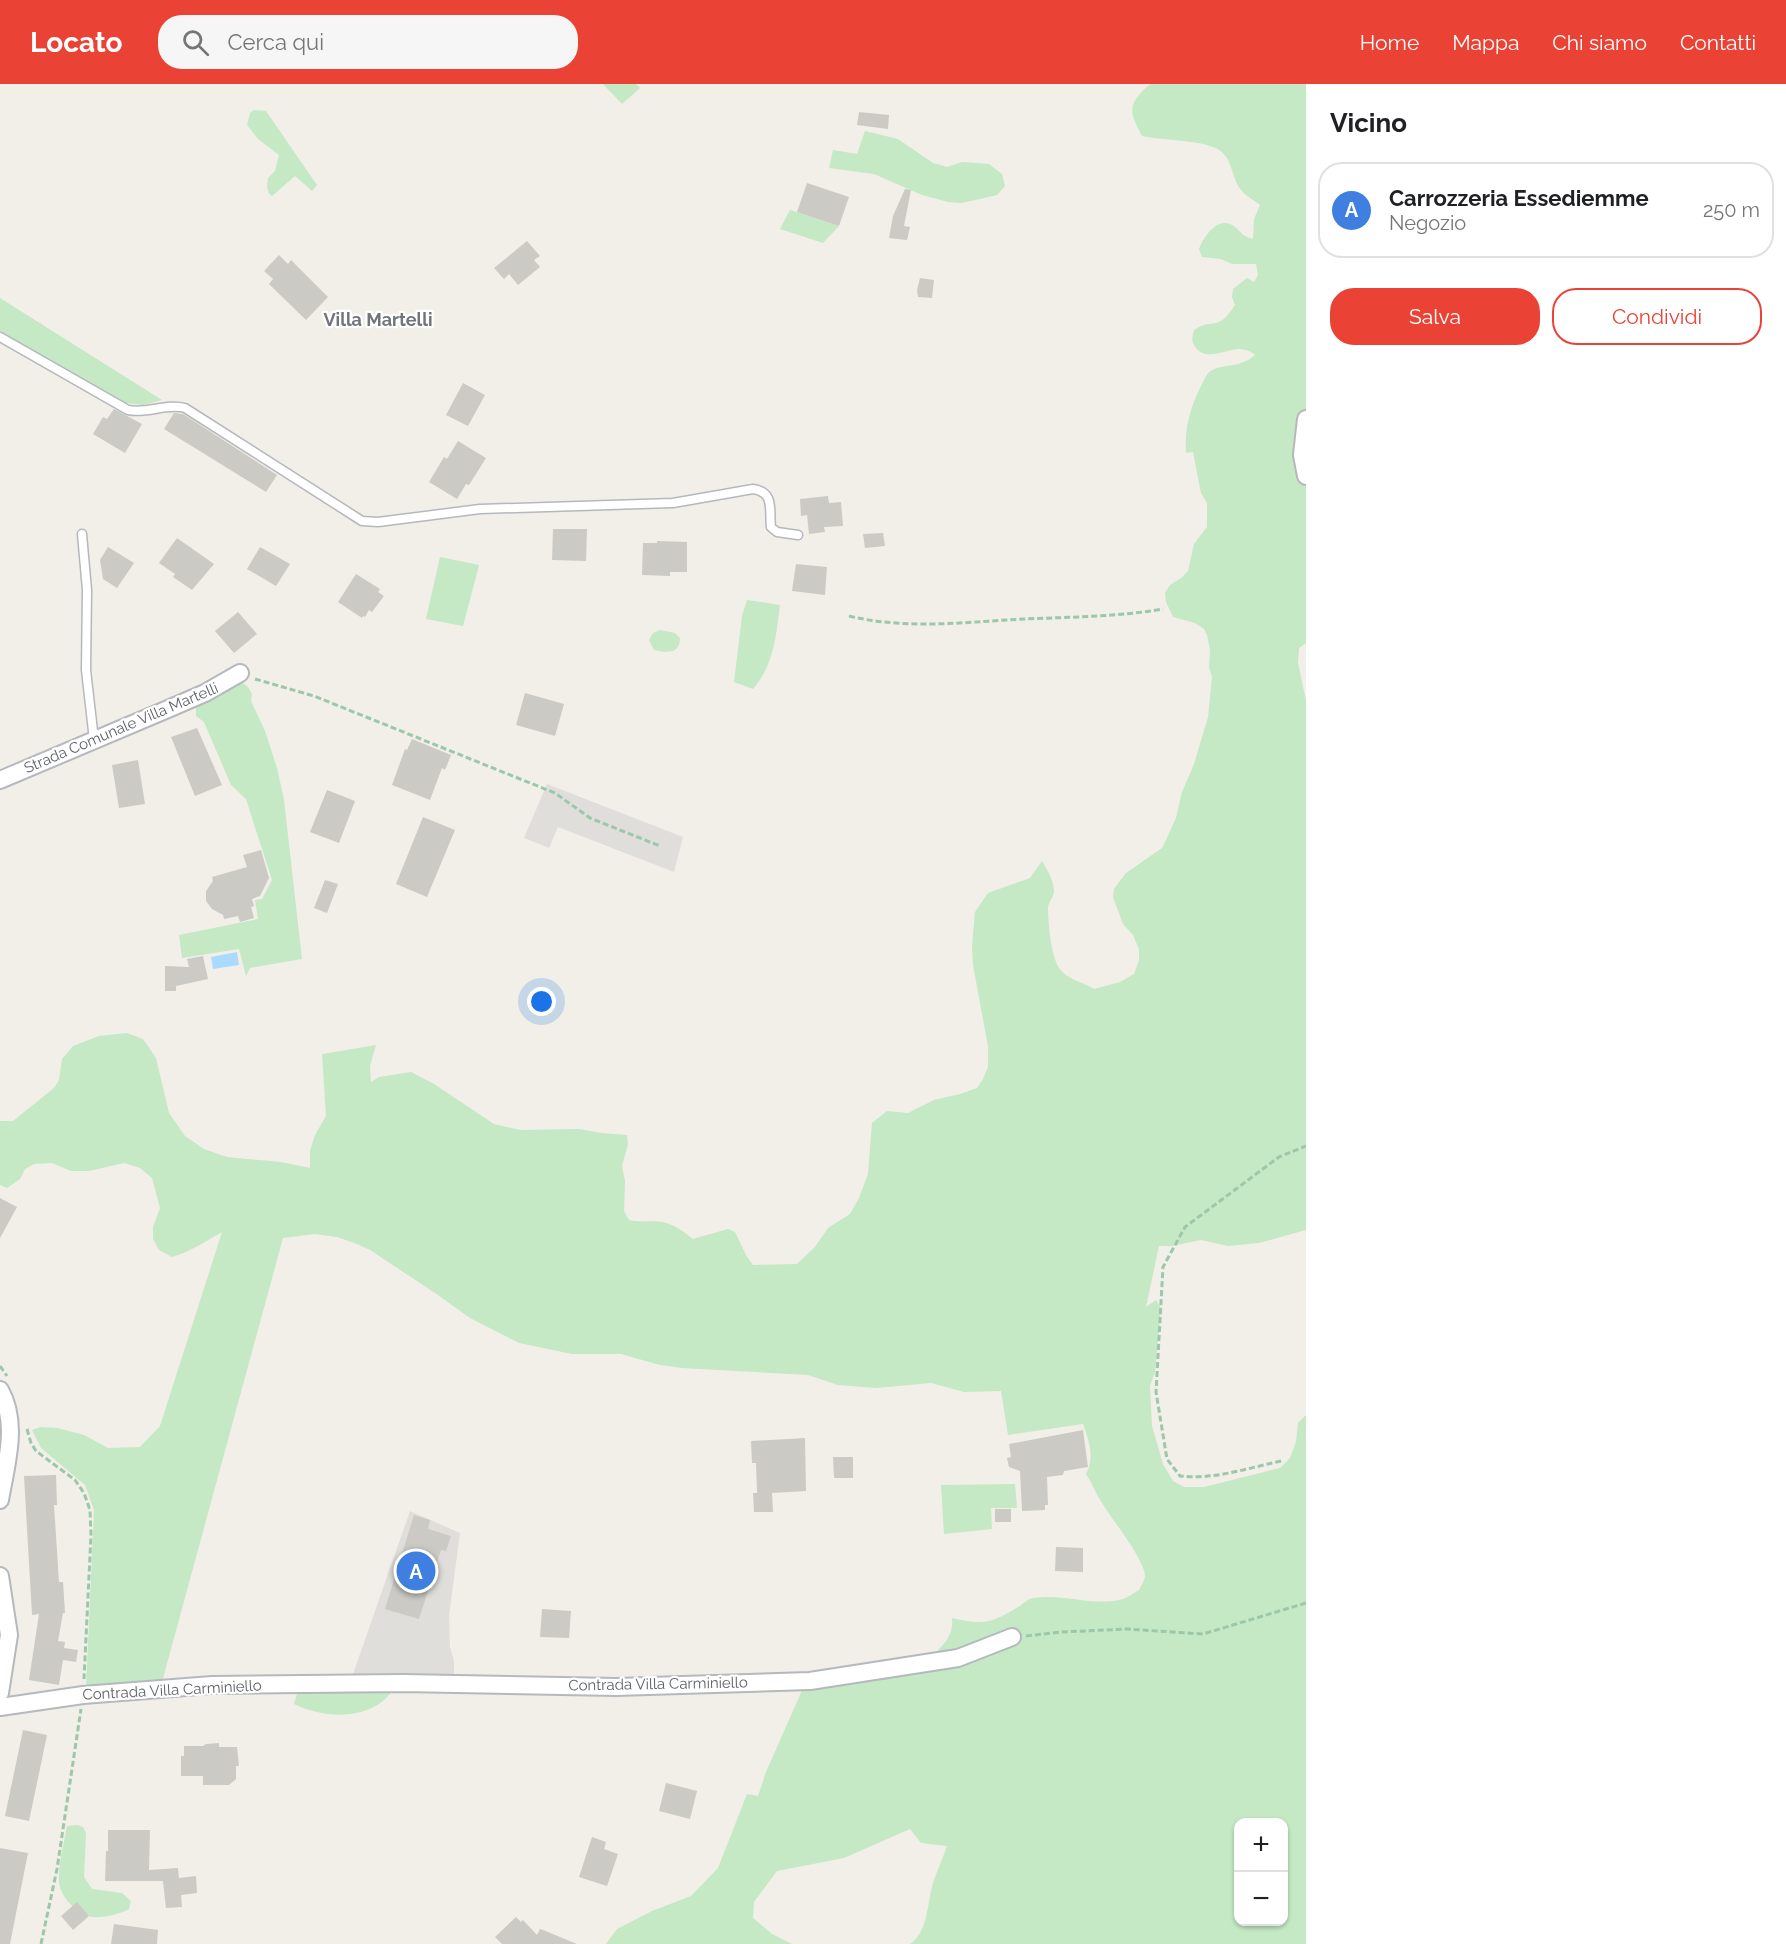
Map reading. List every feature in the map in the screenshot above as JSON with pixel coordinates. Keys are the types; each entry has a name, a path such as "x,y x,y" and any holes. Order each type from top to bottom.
{"street":[{"path":"1306,419 1302,455 1306,476"},
{"name":"Strada Comunale Villa Martelli","path":"0,780 247,676"},
{"path":"0,1500 11,1431 4,1384"},
{"path":"0,1576 9,1635 0,1693"},
{"name":"Contrada Villa Carminiello","path":"0,1707 83,1695 212,1685 403,1683 616,1687 810,1681 958,1658 1012,1637"}],"lane":[{"path":"0,337 128,410 139,412 176,406 185,408 362,521 378,522 480,508 673,503 753,489 766,494 771,527 777,532 798,535"},
{"path":"82,534 87,590 86,670 94,740"}],"path":[{"path":"849,616 898,624 954,624 1108,616 1162,609"},
{"path":"247,676 314,696 555,793 590,818 660,846"},
{"path":"1281,1461 1221,1474 1194,1477 1180,1476 1167,1459 1156,1392 1162,1267 1185,1227 1279,1157 1306,1146"},
{"path":"0,1366 4,1384"},
{"path":"25,1425 36,1451 75,1480 84,1493 90,1510 91,1535 83,1695 57,1869 42,1944"},
{"path":"1012,1637 1126,1629 1203,1634 1306,1603"}],"shaded area":[{"path":"547,784 683,837 674,872 558,827 549,848 524,838"},
{"path":"410,1511 460,1533 449,1616 454,1674 353,1674"}],"green space":[{"path":"603,84 636,84 640,88 622,104"},
{"path":"1150,84 1306,84 1306,643 1299,648 1298,663 1306,701 1306,1230 1259,1243 1228,1246 1201,1240 1172,1246 1159,1246 1146,1307 1156,1300 1161,1308 1155,1372 1150,1386 1152,1426 1163,1464 1173,1481 1184,1487 1204,1487 1280,1468 1290,1458 1296,1442 1298,1423 1306,1415 1306,1944 910,1944 921,1932 933,1883 947,1846 921,1843 910,1829 844,1858 777,1871 754,1902 753,1918 772,1934 792,1944 606,1944 617,1929 652,1911 691,1896 718,1868 747,1794 758,1796 766,1772 804,1686 934,1654 948,1638 952,1629 952,1618 986,1622 1000,1617 1032,1598 1056,1597 1101,1602 1123,1599 1139,1590 1145,1577 1140,1561 1100,1500 1086,1474 1091,1455 1083,1424 1008,1435 1001,1391 964,1392 931,1383 876,1388 838,1385 808,1375 682,1368 660,1365 621,1354 572,1354 519,1343 470,1318 370,1250 357,1244 337,1237 315,1234 283,1238 162,1682 86,1689 94,1510 85,1485 41,1448 32,1430 40,1427 57,1428 84,1435 108,1448 140,1447 160,1426 222,1232 172,1257 159,1250 153,1239 153,1227 160,1208 152,1178 140,1168 124,1163 89,1171 71,1171 52,1163 34,1164 25,1169 20,1179 7,1188 0,1185 0,1121 13,1121 54,1088 59,1080 62,1059 73,1046 99,1036 127,1033 143,1039 156,1058 169,1113 185,1136 204,1149 227,1157 281,1162 310,1168 310,1151 315,1135 326,1116 322,1054 376,1045 370,1066 371,1082 379,1077 411,1072 434,1084 494,1124 520,1130 579,1129 627,1135 628,1144 622,1166 625,1181 624,1211 629,1220 663,1222 683,1231 693,1239 728,1229 735,1232 753,1265 797,1264 815,1247 828,1228 850,1214 859,1198 868,1174 872,1123 887,1111 908,1113 934,1100 977,1088 983,1079 988,1067 988,1046 973,965 972,946 975,912 988,893 1030,878 1042,861 1054,887 1048,908 1049,930 1056,963 1062,972 1094,989 1120,982 1134,974 1139,960 1139,949 1133,935 1123,924 1113,897 1114,889 1126,873 1162,848 1166,840 1176,818 1182,792 1194,764 1208,717 1212,677 1209,667 1210,650 1204,629 1195,623 1173,617 1166,602 1165,593 1170,585 1188,571 1194,544 1207,527 1207,503 1201,493 1193,452 1186,453 1188,421 1198,392 1208,373 1218,368 1242,363 1255,355 1247,350 1238,349 1205,354 1194,346 1192,339 1194,330 1224,319 1235,305 1232,297 1233,289 1247,278 1254,282 1258,275 1256,264 1232,264 1221,259 1202,257 1199,249 1212,228 1222,223 1234,226 1253,239 1254,219 1260,205 1241,190 1226,157 1217,148 1142,136 1133,113 1134,102"},
{"path":"254,110 266,111 317,185 312,191 295,176 272,196 269,192 268,178 275,171 279,155 258,139 247,125 250,113"},
{"path":"865,131 898,139 933,163 947,167 962,162 989,164 1002,174 1005,186 997,195 962,203 948,202 922,195 874,174 829,168 833,150 857,154"},
{"path":"790,210 839,226 823,243 780,229"},
{"path":"0,298 162,400 143,405 126,403 0,332"},
{"path":"440,557 479,565 463,626 426,619"},
{"path":"747,600 780,605 770,660 753,689 734,682 742,616"},
{"path":"660,630 675,633 680,638 675,650 668,652 654,650 649,640 653,633"},
{"path":"240,681 248,687 252,694 251,701 265,731 277,768 284,800 302,959 250,968 246,976 239,949 182,958 179,935 258,919 255,900 262,899 272,880 246,799 231,785 204,722 196,716 196,706"},
{"path":"1015,1484 1017,1508 991,1508 992,1529 944,1534 941,1485"},
{"path":"303,1675 316,1675 326,1680 392,1691 383,1701 360,1712 319,1713 294,1704"},
{"path":"67,1826 83,1827 86,1833 84,1877 92,1889 122,1893 131,1901 129,1909 112,1915 93,1917 76,1909 66,1899 59,1882 60,1861"}],"water":[{"path":"237,952 239,965 213,969 211,957"}],"building":[{"path":"859,112 889,115 888,129 857,125"},
{"path":"807,183 849,197 839,226 797,212"},
{"path":"905,189 911,190 904,226 910,227 907,240 889,238 893,216"},
{"path":"527,241 540,256 534,260 540,267 518,285 509,274 504,279 494,268"},
{"path":"279,255 288,264 291,260 328,297 306,320 269,284 273,279 264,271"},
{"path":"920,278 934,280 932,298 918,297"},
{"path":"463,383 485,395 468,426 446,415"},
{"path":"114,409 142,424 125,453 93,434 103,417 107,419"},
{"path":"174,413 183,414 277,475 266,492 164,429"},
{"path":"458,441 486,458 457,499 429,482 444,457 447,459"},
{"path":"828,496 829,503 841,502 843,526 824,527 825,532 809,534 807,515 801,516 800,499"},
{"path":"553,529 587,529 586,561 552,560"},
{"path":"883,533 885,546 865,548 863,534"},
{"path":"177,538 214,564 192,590 173,577 175,574 159,563"},
{"path":"657,541 687,542 687,572 670,572 670,576 642,575 643,543 657,543"},
{"path":"108,547 134,563 117,588 103,579 100,560"},
{"path":"260,547 290,564 276,586 247,569"},
{"path":"796,564 827,567 825,595 792,591"},
{"path":"356,574 380,589 378,592 384,596 372,612 369,610 362,618 338,602"},
{"path":"238,612 257,634 234,653 215,631"},
{"path":"525,693 564,704 555,736 516,725"},
{"path":"197,728 222,785 195,796 171,737"},
{"path":"412,739 451,755 445,770 442,768 430,800 392,785 405,749 407,750"},
{"path":"138,760 145,804 119,808 112,765"},
{"path":"327,790 355,801 339,843 310,832"},
{"path":"423,817 455,830 427,897 396,884"},
{"path":"261,850 269,878 260,896 252,899 254,906 251,907 254,918 240,922 238,916 224,919 223,915 212,909 206,901 206,891 213,881 212,877 247,867 243,855"},
{"path":"325,880 338,884 327,913 314,908"},
{"path":"203,956 208,979 176,986 176,991 165,991 165,966 189,967 187,959"},
{"path":"0,1198 17,1207 0,1238"},
{"path":"1083,1430 1088,1467 1064,1471 1063,1475 1047,1477 1048,1505 1045,1505 1045,1510 1022,1511 1020,1471 1009,1467 1007,1458 1011,1457 1009,1444"},
{"path":"805,1438 806,1491 772,1493 773,1512 754,1512 753,1493 757,1493 756,1463 752,1463 751,1441"},
{"path":"833,1457 853,1457 853,1478 834,1478"},
{"path":"56,1475 57,1505 54,1505 59,1582 63,1582 65,1613 63,1613 58,1641 65,1642 64,1648 78,1650 76,1662 63,1660 59,1685 29,1680 39,1614 32,1615 24,1476"},
{"path":"995,1509 1011,1509 1011,1522 995,1522"},
{"path":"414,1515 430,1520 428,1529 451,1536 446,1551 441,1550 419,1619 385,1609"},
{"path":"1056,1547 1083,1548 1083,1572 1055,1571"},
{"path":"542,1609 571,1611 569,1638 540,1637"},
{"path":"23,1730 47,1735 29,1821 5,1816"},
{"path":"219,1743 219,1747 237,1747 239,1766 236,1766 236,1779 229,1785 203,1785 203,1776 181,1776 181,1756 184,1756 184,1746"},
{"path":"666,1783 697,1791 690,1819 659,1811"},
{"path":"108,1830 150,1830 149,1870 178,1868 179,1878 196,1876 197,1893 181,1895 182,1907 166,1908 163,1881 105,1881"},
{"path":"592,1837 606,1842 604,1849 618,1854 607,1886 579,1877"},
{"path":"0,1848 28,1853 10,1944 0,1944"},
{"path":"77,1902 89,1916 73,1930 61,1916"},
{"path":"516,1917 521,1922 523,1920 537,1935 540,1929 577,1944 502,1944 495,1937"},
{"path":"114,1924 158,1930 157,1944 111,1944"}],"place":[{"name":"Carrozzeria Essediemme","path":"416,1571"}],"district":[{"name":"Villa Martelli","path":"378,319"}]}
